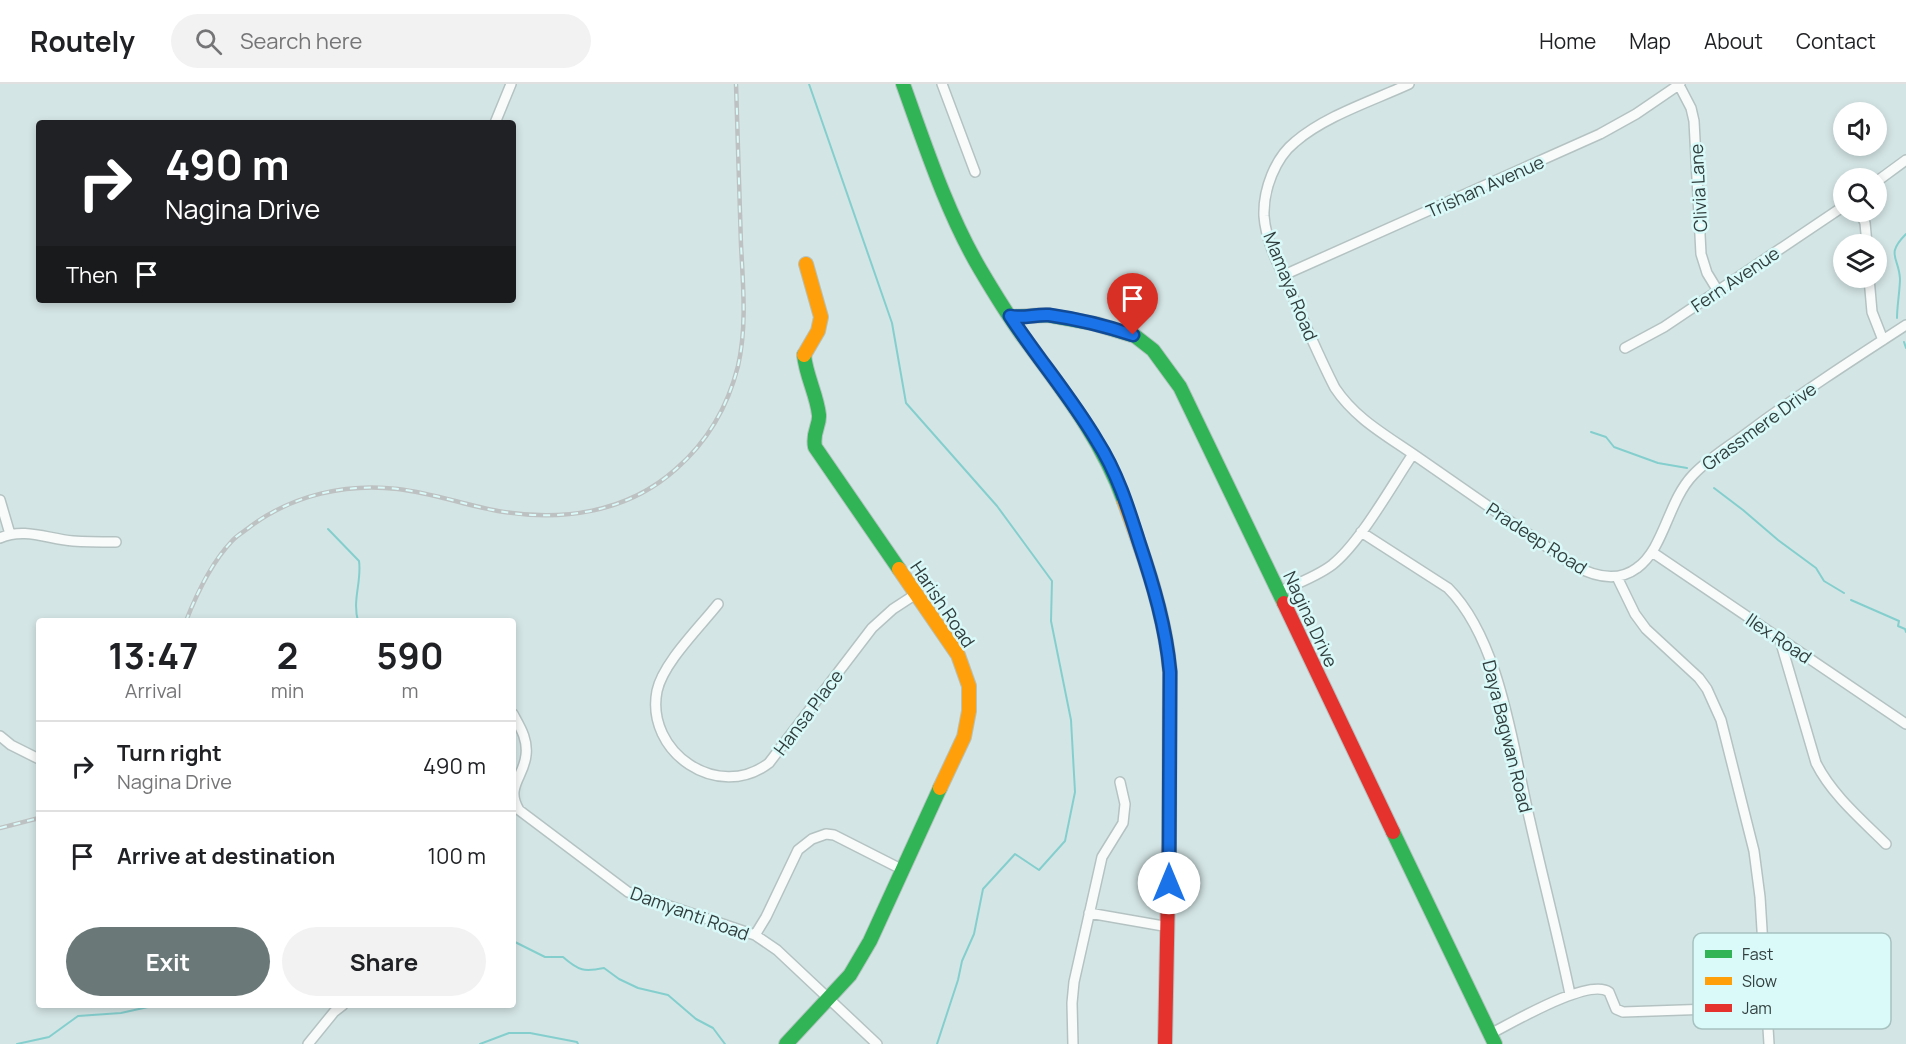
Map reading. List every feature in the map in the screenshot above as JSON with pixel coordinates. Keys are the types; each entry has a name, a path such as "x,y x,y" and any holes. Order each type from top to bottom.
{"street":[{"path":"496,120 511,84"},
{"path":"903,84 941,188 979,267 1010,316 1075,406 1099,443 1114,472 1145,559 1161,616 1168,647 1170,672 1169,927 1165,1044"},
{"path":"942,84 975,172"},
{"name":"Mamaya Road","path":"1404,85 1326,122 1303,135 1287,148 1269,184 1264,215 1271,246 1326,371 1346,404 1360,418 1413,454"},
{"name":"Trishan Avenue","path":"1284,275 1600,134 1636,114 1679,85"},
{"name":"Clivia Lane","path":"1679,85 1691,108 1694,121 1701,254 1707,273 1718,291"},
{"path":"1887,174 1906,160"},
{"name":"Fern Avenue","path":"1625,348 1664,327 1833,213"},
{"name":"Harish Road","path":"786,1044 850,975 870,941 964,737 969,698 966,673 958,655 815,447 813,441 819,416 804,355 818,331 821,317 806,264"},
{"path":"1870,288 1872,312 1883,340"},
{"name":"Nagina Drive","path":"1010,316 1027,318 1046,315 1117,329 1142,340 1180,387 1492,1039"},
{"name":"Grassmere Drive","path":"1617,577 1638,568 1652,552 1676,498 1702,466 1770,416 1906,325"},
{"path":"1278,592 1333,564 1361,532 1413,454"},
{"name":"Pradeep Road","path":"1413,454 1573,565 1588,573 1617,577"},
{"path":"0,500 10,534"},
{"name":"Daya Bagwan Road","path":"1361,532 1448,588 1466,611 1488,653 1501,694 1570,994"},
{"path":"0,538 10,534 24,533 72,541 116,542"},
{"name":"Ilex Road","path":"1652,552 1906,723"},
{"path":"1617,577 1635,614 1646,629 1699,678 1711,696 1721,720 1754,851 1762,933"},
{"name":"Hansa Place","path":"718,604 666,669 657,690 657,716 665,740 680,759 711,775 734,777 755,772 769,763 872,628 893,609 915,594"},
{"path":"1780,640 1816,764 1822,775 1857,816 1886,844"},
{"name":"Damyanti Road","path":"516,720 525,737 526,754 516,782"},
{"path":"0,736 11,745 36,758"},
{"path":"1073,1044 1071,1003 1089,913 1102,856 1123,824 1125,804 1120,782"},
{"name":"Damyanti Road","path":"516,805 519,810 628,892 755,935 777,950 877,1044"},
{"path":"755,935 766,917 794,856 812,839 826,834 834,835 903,870"},
{"path":"1089,913 1169,927"},
{"path":"1492,1039 1570,994 1597,988 1606,989 1616,1009 1623,1012 1693,1010"},
{"path":"309,1044 340,1008"},
{"path":"1768,1029 1769,1044"}],"waterway":[{"path":"809,84 892,323 906,403 997,506 1052,581 1051,621 1071,720 1075,792 1065,841 1039,870 1015,854 983,889 974,934 962,961 937,1044"},
{"path":"1897,318 1900,279 1895,252 1906,234"},
{"path":"1904,342 1906,348"},
{"path":"1591,432 1606,437 1614,447 1658,463 1687,468"},
{"path":"1714,488 1816,568 1824,581 1844,593"},
{"path":"328,529 359,561 357,618"},
{"path":"1851,600 1899,621 1898,626 1906,632"},
{"path":"516,942 545,957 563,957 582,969 604,968 619,979 638,988 668,995 696,1019 713,1028 725,1044"},
{"path":"17,1044 49,1037 78,1016 121,1013 144,1008"},
{"path":"480,1044 509,1033 530,1033 578,1044"}],"railway":[{"path":"187,618 211,569 234,539 267,515 302,499 359,488 398,489 498,511 522,514 569,514 615,505 657,484 676,469 707,435 715,422 734,381 741,351 744,306 736,84"},
{"path":"0,828 36,819"}],"traffic: fast":[{"path":"903,84 937,178 968,247 1011,319 1066,394 1092,435 1115,478 1124,501"},
{"path":"1010,317 1047,315 1096,324 1135,336 1153,350 1180,387 1284,603"},
{"path":"804,355 819,415 814,437 815,447 899,569"},
{"path":"786,1044 850,975 870,941 940,788"},
{"path":"1393,832 1495,1044"}],"traffic: slow":[{"path":"804,355 818,331 821,317 806,264"},
{"path":"1124,501 1159,606 1170,672 1169,842"},
{"path":"899,569 958,655 969,686 969,711 964,737 940,788"}],"traffic: jam":[{"path":"1284,603 1393,832"},
{"path":"1165,1044 1169,842"}],"route":[{"path":"1133,335 1117,329 1046,315 1027,318 1010,316 1075,406 1099,443 1114,472 1145,559 1161,616 1168,647 1170,672 1169,883"}]}
